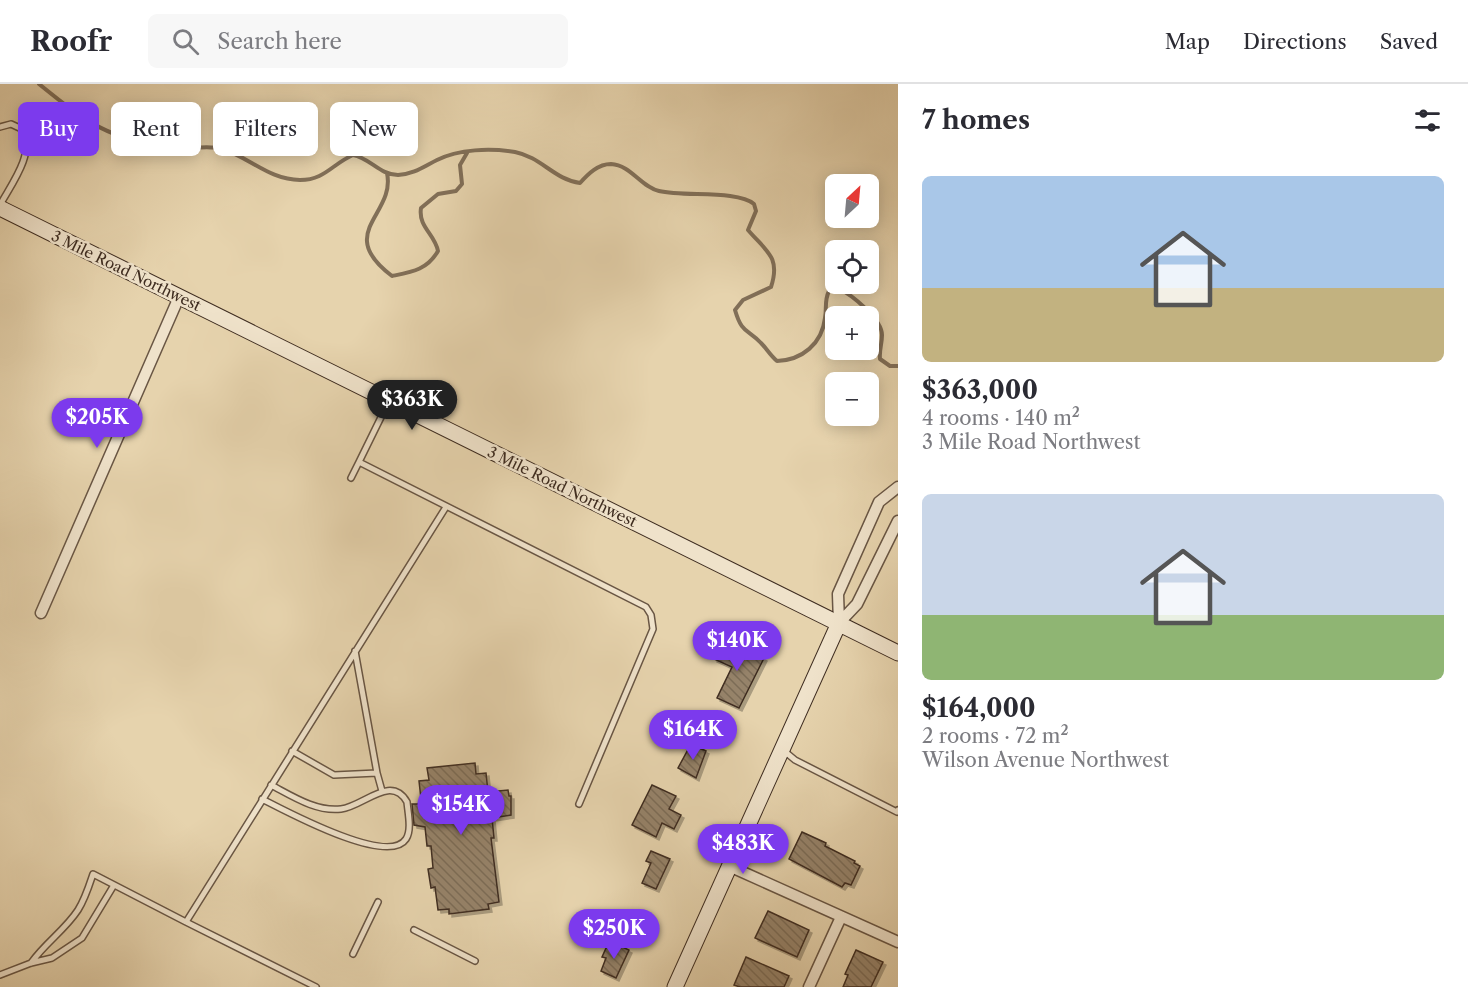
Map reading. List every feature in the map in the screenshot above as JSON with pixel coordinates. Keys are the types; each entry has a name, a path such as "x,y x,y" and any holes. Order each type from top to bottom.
{"street":[{"name":"3 Mile Road Northwest","path":"0,206 898,653"},
{"path":"41,613 179,297"},
{"path":"839,623 838,594 879,502 898,488"},
{"path":"675,987 839,623 857,604 898,521"},
{"path":"729,866 898,942"},
{"path":"809,987 841,917"}],"lane":[{"path":"0,127 11,124 24,130 29,142 24,161 0,206"},
{"path":"351,478 389,401"},
{"path":"359,462 646,607 651,615 653,629 579,804"},
{"path":"186,922 447,507"},
{"path":"355,651 382,791"},
{"path":"782,749 795,760 898,811"},
{"path":"292,751 334,775 377,773"},
{"path":"262,799 333,834 390,846 404,842 407,836 407,802 397,791 390,789 382,791 362,803 340,809 309,805 271,784"},
{"path":"31,963 79,909 93,874 316,987"},
{"path":"0,975 52,958 82,938 114,885"},
{"path":"353,954 378,902"},
{"path":"414,930 476,961"}],"building":[{"path":"724,639 764,658 739,708 717,698 732,667 714,659"},
{"path":"691,744 706,751 696,778 678,768"},
{"path":"475,763 476,774 486,773 488,792 508,790 511,796 511,815 492,818 494,838 491,838 499,902 488,904 489,909 449,914 449,909 438,910 435,887 431,888 428,869 433,868 431,846 427,846 425,827 414,825 412,804 418,804 421,799 419,781 429,780 427,768"},
{"path":"652,785 676,796 669,809 681,815 674,829 662,823 656,837 632,825"},
{"path":"802,832 826,843 825,846 855,861 854,863 860,866 851,885 845,883 842,887 789,859"},
{"path":"651,851 670,859 656,889 642,883 651,863 646,861"},
{"path":"768,911 809,930 797,957 755,938"},
{"path":"614,943 629,950 616,978 601,971 606,958 602,957 607,946 611,948"},
{"path":"856,950 883,962 871,987 843,987 848,975 845,974"},
{"path":"746,957 789,976 784,987 734,985"}],"waterway":[{"path":"39,84 86,119 116,135 151,145 173,148 223,149 270,173 289,179 300,180 316,177 353,155 365,159 386,172 398,175 414,172 446,156 475,150 495,150 524,155 563,178 580,183 598,168 611,164 624,168 659,191 723,195 746,200 754,204 756,211 748,230 770,255 773,261 774,277 771,287 743,300 735,310 743,327 777,361 795,358 809,349 820,336 825,318 827,295 829,291 838,288 851,296 872,315 881,329 880,359 890,366 898,366"},
{"path":"387,173 387,188 383,201 367,235 368,247 376,261 392,276 424,266 438,251 422,220 421,208 438,194 456,191 462,184 460,165 467,153"}]}
